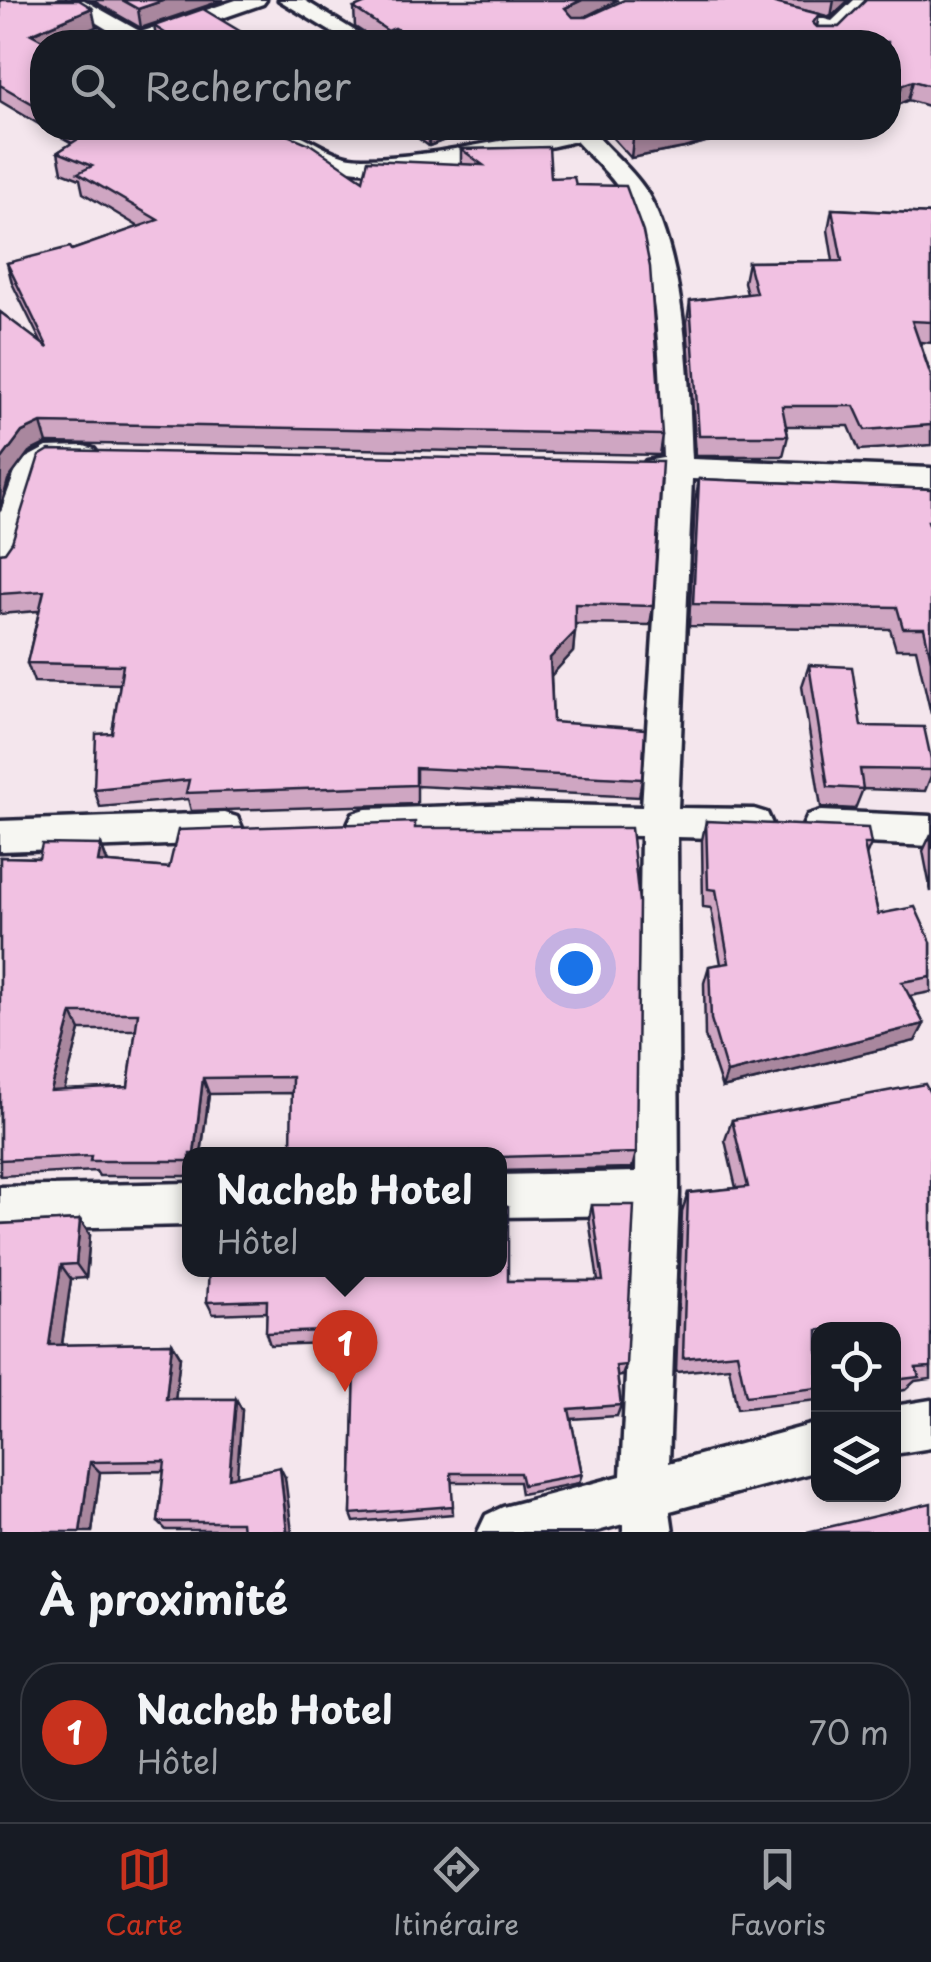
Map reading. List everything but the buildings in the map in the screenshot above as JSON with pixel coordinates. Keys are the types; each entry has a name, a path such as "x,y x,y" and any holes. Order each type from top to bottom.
{"street":[{"path":"69,0 122,30"},
{"path":"172,30 256,0"},
{"path":"289,0 341,30"},
{"path":"725,0 812,30"},
{"path":"836,30 866,0"},
{"path":"295,140 318,154 355,166 548,140"},
{"path":"518,140 526,145"},
{"path":"599,140 633,190 651,233 674,343 678,468 659,820 657,1193 646,1512"},
{"path":"0,560 29,470 36,462 60,456 115,456"},
{"path":"622,466 931,478"},
{"path":"340,825 519,819 659,820 931,831"},
{"path":"0,836 260,827"},
{"path":"507,1196 657,1193"},
{"path":"0,1208 182,1204"},
{"path":"901,1429 931,1424"},
{"path":"503,1532 646,1512 811,1450"}],"place":[{"name":"Nacheb Hotel","path":"345,1392"}]}
